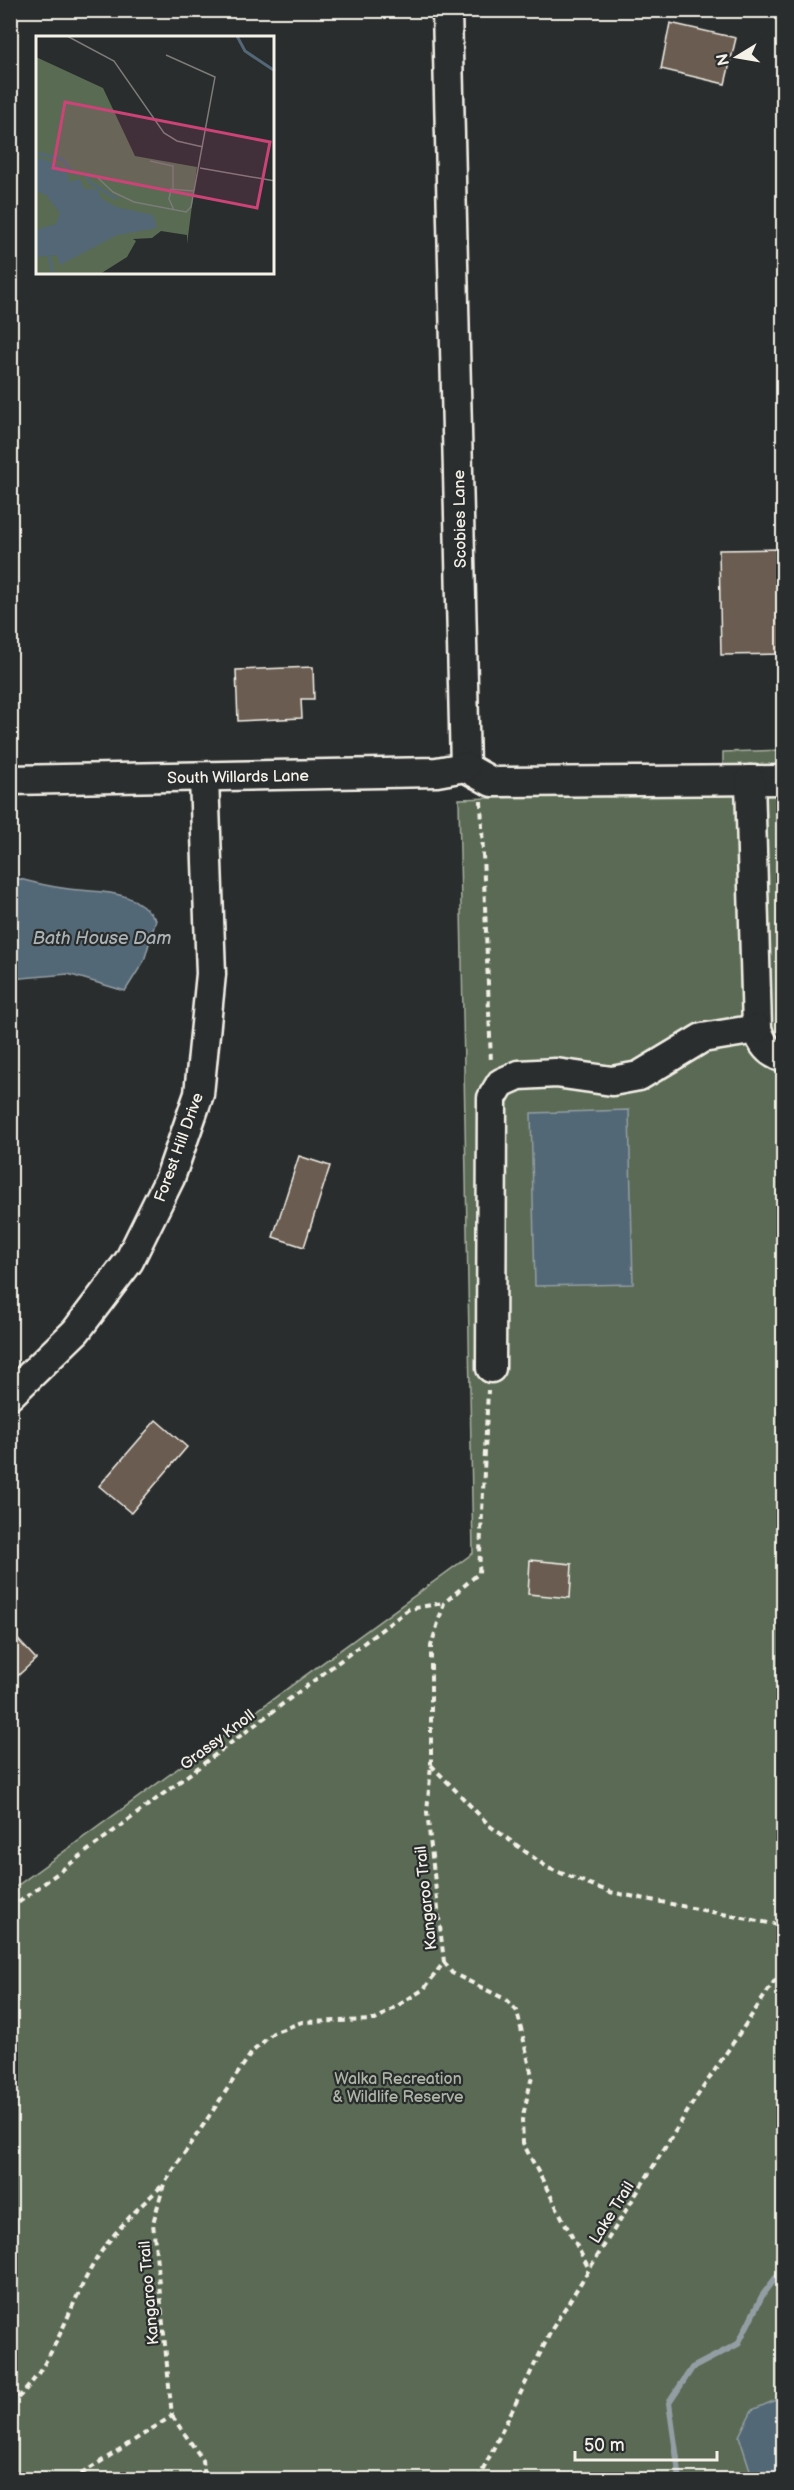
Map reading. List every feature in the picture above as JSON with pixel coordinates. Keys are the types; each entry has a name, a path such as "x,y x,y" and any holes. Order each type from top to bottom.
{"street":[{"name":"Scobies Lane","path":"447,10 473,772"},
{"name":"South Willards Lane","path":"10,780 473,772"},
{"path":"473,772 492,782 783,780"},
{"name":"Forest Hill Drive","path":"10,1395 76,1330 129,1261 170,1178 199,1094 211,974 204,777"},
{"path":"736,780 757,1029 761,1041 772,1054 783,1058"},
{"path":"491,1368 492,1098 501,1083 519,1075 556,1073 612,1081 639,1076 702,1038 757,1029"}],"path":[{"path":"473,772 490,1063 501,1083"},
{"path":"444,1603 479,1573 491,1368"},
{"name":"Kangaroo Trail","path":"172,2415 153,2223 164,2184 252,2052 273,2032 303,2022 375,2020 424,1989 444,1962 427,1812 431,1765 431,1646 444,1603"},
{"name":"Grassy Knoll","path":"10,1909 409,1609 444,1603"},
{"path":"431,1765 490,1826 548,1868 610,1892 783,1926"},
{"path":"444,1962 452,1973 505,1999 517,2012 532,2076 522,2120 523,2143 590,2269"},
{"name":"Lake Trail","path":"478,2480 552,2329 694,2101 783,1968"},
{"path":"10,2405 52,2352 98,2256 130,2216 164,2184"},
{"path":"72,2480 172,2415 203,2460 205,2480"}],"green space":[{"name":"Walka Recreation & Wildlife Reserve","path":"783,750 783,2479 11,2479 10,1891 473,1553 459,799 723,791 723,752"}],"water":[{"name":"Bath House Dam","path":"16,878 56,887 114,894 136,902 147,909 156,920 144,961 125,991 68,974 11,979 11,881"},
{"path":"629,1110 633,1284 535,1286 531,1113"},
{"path":"783,2397 783,2479 753,2479 739,2436 752,2410"}],"building":[{"path":"670,23 736,38 725,84 661,69"},
{"path":"783,549 783,654 721,655 719,550"},
{"path":"313,667 314,699 301,699 302,718 238,721 236,670"},
{"path":"299,1156 330,1166 304,1247 273,1237"},
{"path":"156,1420 187,1447 131,1513 99,1486"},
{"path":"530,1560 572,1564 570,1598 528,1594"},
{"path":"10,1631 36,1659 10,1683"}],"waterway":[{"path":"680,2480 669,2403 692,2368 738,2344 762,2296 784,2267"}]}
